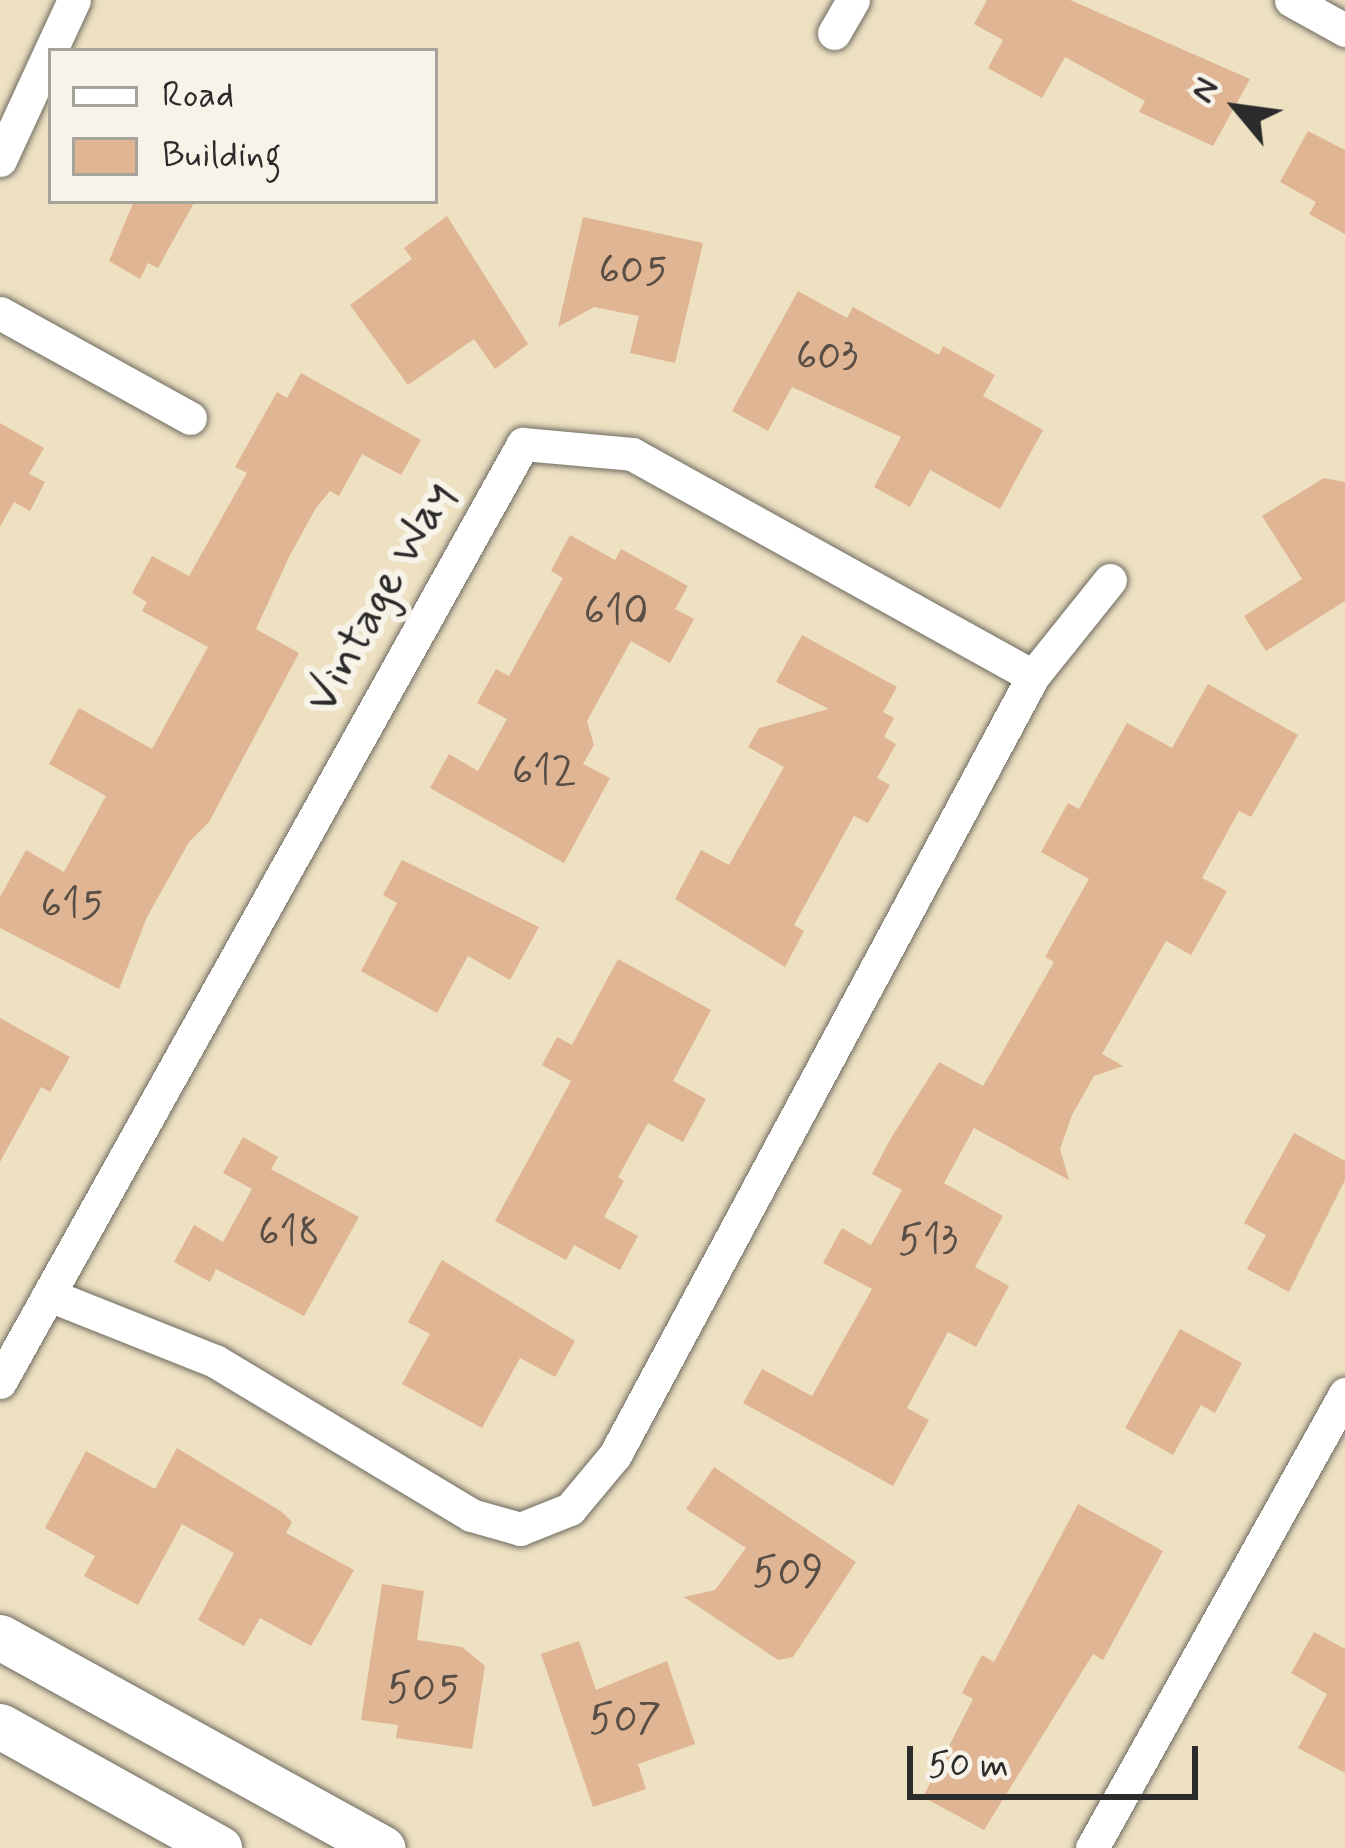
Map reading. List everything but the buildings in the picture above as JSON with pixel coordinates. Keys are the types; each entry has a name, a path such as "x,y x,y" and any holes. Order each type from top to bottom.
{"main road":[{"path":"0,1637 383,1848"},
{"path":"0,1726 219,1848"}],"street":[{"path":"52,48 74,0"},
{"path":"834,34 853,0"},
{"path":"1291,0 1345,30"},
{"path":"0,160 48,56"},
{"path":"0,313 190,418"},
{"name":"Vintage Way","path":"0,1382 523,445 570,443 632,454 1033,676"},
{"path":"49,1295 215,1361 470,1515 520,1529 570,1510 614,1455 1033,676 1110,580"},
{"path":"1092,1848 1345,1394"}]}
